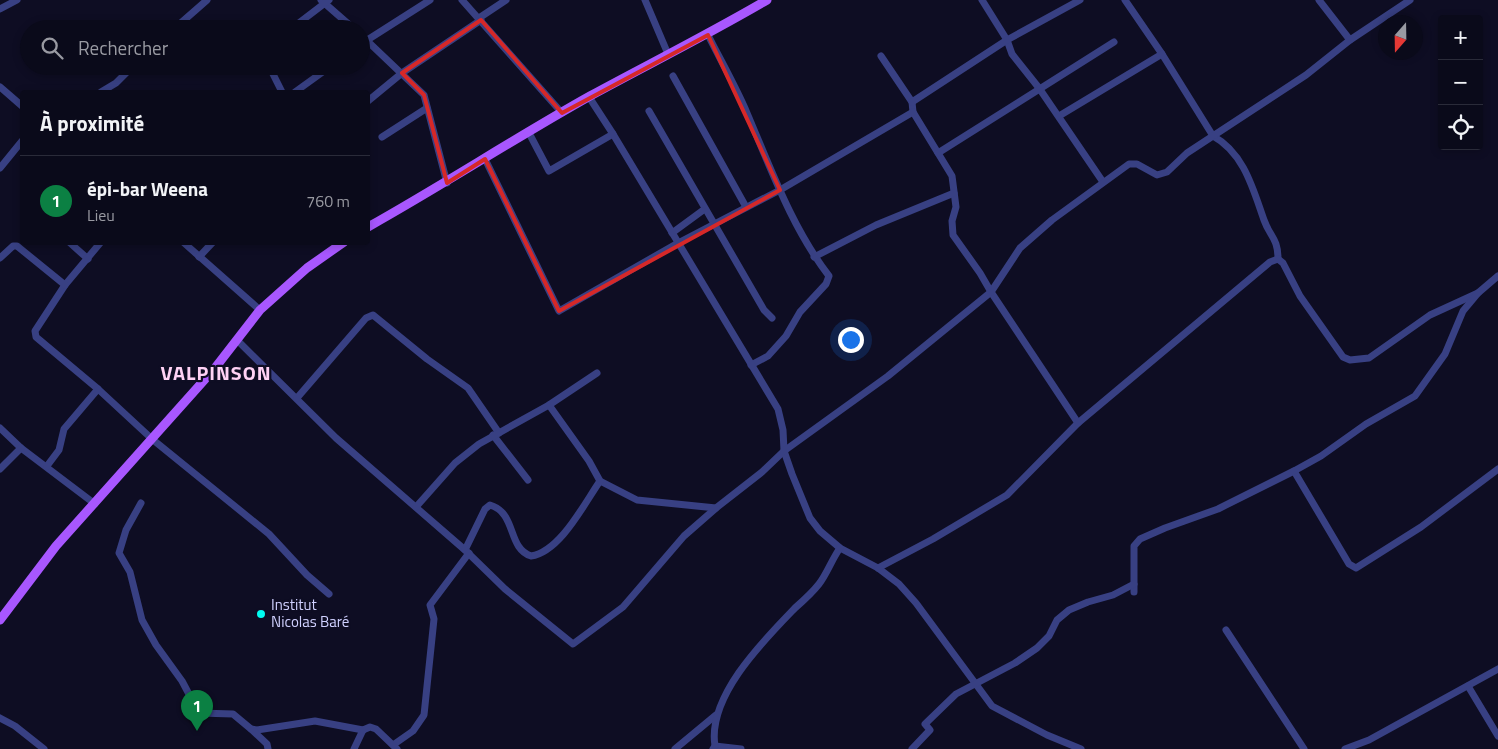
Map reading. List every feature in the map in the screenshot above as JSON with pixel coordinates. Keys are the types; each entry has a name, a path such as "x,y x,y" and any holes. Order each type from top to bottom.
{"main road":[{"path":"370,226 589,97 668,54 708,35 767,0"},
{"path":"0,620 56,546 215,368 260,310 307,268 340,245"}],"street":[{"path":"184,20 207,0"},
{"path":"370,36 430,0"},
{"path":"462,0 562,113"},
{"path":"370,99 402,73 506,0"},
{"path":"645,0 668,54"},
{"path":"982,0 1007,40 1012,54 1059,116 1103,182"},
{"path":"912,102 1007,40 1080,0"},
{"path":"1125,0 1162,54 1213,136 1226,144 1243,166 1264,221 1274,237 1278,259 1283,263 1300,296 1343,357 1350,360 1369,358 1430,315 1478,293"},
{"path":"1319,0 1350,40"},
{"path":"236,340 336,438 467,551 505,589 573,644 623,607 684,536 716,508 762,472 784,451 888,376 990,292 1020,248 1052,220 1129,164 1137,164 1157,175 1167,172 1187,153 1319,66 1350,40 1410,0"},
{"path":"0,9 14,1"},
{"path":"302,20 325,1 345,20"},
{"path":"708,35 746,111 780,190 814,257 829,276 826,284 800,312 786,336 768,356 751,365"},
{"path":"938,153 1114,42"},
{"path":"370,46 424,95 447,182"},
{"path":"1059,116 1162,54"},
{"path":"881,56 912,102 913,112 952,176 956,207 952,221 953,235 980,272 990,292 1078,423"},
{"path":"104,90 116,83 124,75"},
{"path":"274,75 281,90"},
{"path":"298,90 319,75"},
{"path":"673,76 746,207"},
{"path":"0,87 20,104"},
{"path":"589,97 778,409 783,430 784,451 810,518 831,542 878,568 899,584 916,603 973,683 992,706 1047,735 1081,749"},
{"path":"382,137 427,108"},
{"path":"649,111 764,310 772,318"},
{"path":"485,159 559,311 678,243 780,190 913,112"},
{"path":"529,133 549,171 613,134"},
{"path":"0,168 20,143"},
{"path":"814,257 876,225 954,193"},
{"path":"672,233 702,211"},
{"path":"72,245 88,259"},
{"path":"99,245 65,286 38,326 35,334 98,388 152,439 270,534 307,575 329,594"},
{"path":"186,245 260,310"},
{"path":"199,257 210,245"},
{"path":"0,258 13,246 17,246 65,286"},
{"path":"878,568 933,539 1006,495 1078,423 1270,262 1278,259"},
{"path":"1134,592 1134,546 1140,540 1165,528 1218,510 1294,471 1321,456 1366,424 1415,396 1445,354 1462,311 1478,293 1498,276"},
{"path":"297,398 366,318 373,315 427,359 468,388 496,434 528,480"},
{"path":"416,507 455,463 496,434 549,405 598,373"},
{"path":"47,466 59,450 64,429 98,388"},
{"path":"549,405 589,461 600,481 637,500 716,508"},
{"path":"0,428 22,448 95,504"},
{"path":"0,469 22,448"},
{"path":"1294,471 1349,564 1356,568 1422,527 1498,469"},
{"path":"354,749 364,730 370,727 376,729 395,747 413,731 424,714 434,619 430,605 467,551 485,509 490,505 508,520 521,550 531,556 538,554 559,541 600,481"},
{"path":"141,502 126,530 119,553 130,572 142,620 156,645 182,681 199,713 207,715 233,714 267,744 268,749"},
{"path":"675,749 716,715 754,652 819,584 840,548"},
{"path":"912,749 930,730 925,724 956,694 973,683 1015,663 1037,648 1049,636 1057,620 1069,610 1113,595 1134,584"},
{"path":"1226,630 1304,749"},
{"path":"1345,749 1369,740 1498,669"},
{"path":"1468,686 1498,736"},
{"path":"716,715 714,747 741,749"},
{"path":"0,718 15,726 42,748"},
{"path":"250,729 315,721 364,730"}],"highlighted area":[{"path":"481,20 562,113 708,35 780,190 559,311 485,159 447,183 424,95 402,73"}],"place":[{"name":"Institut Nicolas Baré","path":"261,614"},
{"name":"épi-bar Weena","path":"197,731"}],"district":[{"name":"VALPINSON","path":"216,373"}]}
